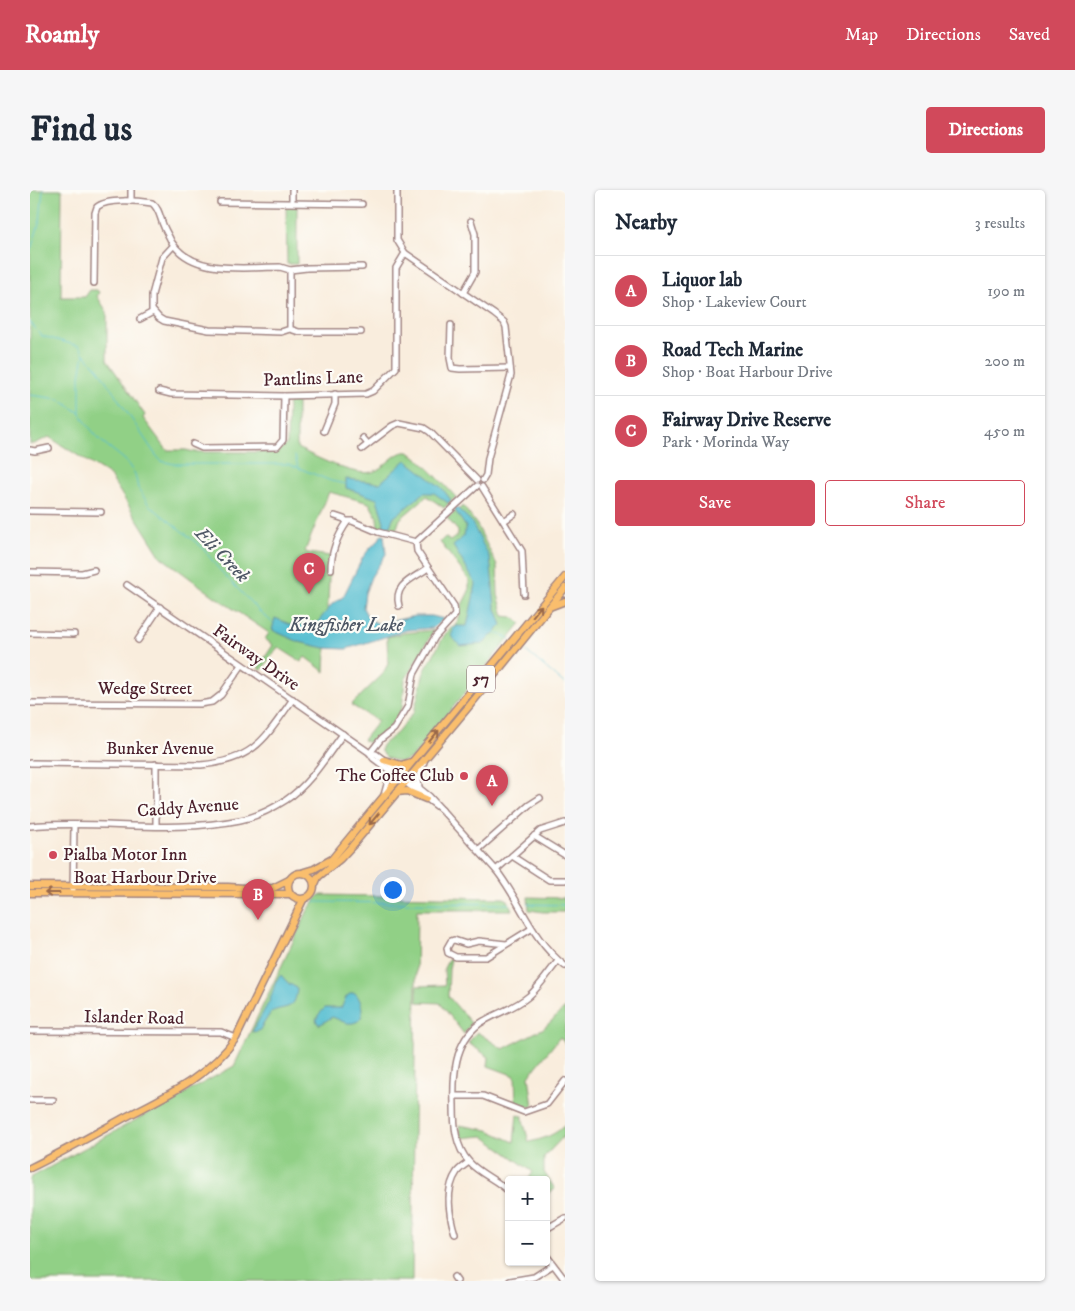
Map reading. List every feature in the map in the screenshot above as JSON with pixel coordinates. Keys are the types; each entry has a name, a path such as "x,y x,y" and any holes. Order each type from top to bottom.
{"main road":[{"name":"57","path":"289,880 298,873 314,869 332,859 384,796 425,759 551,606 564,588 565,577"},
{"name":"57","path":"290,894 297,899 303,900 310,897 318,877 346,853 398,792 413,761 564,588"},
{"path":"551,606 565,601"},
{"path":"384,760 401,765 413,761"},
{"path":"398,792 407,791 426,799"},
{"path":"304,872 312,877 315,884"},
{"path":"289,880 288,888 290,894"},
{"name":"Boat Harbour Drive","path":"30,893 73,890 228,887 263,889 273,888 289,880"},
{"name":"Boat Harbour Drive","path":"30,886 73,890 290,894"},
{"path":"30,1168 175,1090 207,1070 220,1058 236,1038 303,900"}],"street":[{"path":"131,190 131,201"},
{"path":"292,190 292,202"},
{"path":"397,190 397,240 405,253 504,322 511,376 488,458 486,475 480,483 416,542"},
{"path":"94,283 96,210 102,203 131,201 152,203 157,206 164,228 174,245 187,256 200,263 213,266 280,267 290,270 362,267"},
{"path":"220,202 362,204"},
{"path":"463,293 475,272 475,234 471,221"},
{"path":"174,245 165,254 161,263 151,301 153,312 164,321 209,330 281,332 290,329 299,332 361,332"},
{"name":"Pantlins Lane","path":"159,391 171,394 284,396 370,392 396,368 396,268 405,253"},
{"path":"290,270 290,329"},
{"path":"140,319 153,312"},
{"path":"451,326 450,358 452,368 510,368"},
{"path":"324,431 335,404 335,394"},
{"path":"193,444 202,448 277,447 283,440 284,396"},
{"path":"362,449 392,426 400,423 424,428 430,432 480,483 522,551 524,594"},
{"path":"363,438 368,444"},
{"path":"30,450 36,451 49,448"},
{"path":"30,511 101,512"},
{"path":"504,521 514,514"},
{"path":"335,516 378,532 416,542"},
{"path":"331,569 334,548 347,522"},
{"path":"370,753 380,739 394,728 408,706 414,674 435,637 455,615 454,606 417,551 416,542"},
{"path":"399,606 397,594 399,590 428,568"},
{"path":"30,572 82,573 94,570"},
{"name":"Fairway Drive","path":"127,585 344,734 370,753 373,758 404,778"},
{"path":"138,640 160,607"},
{"path":"30,634 74,634"},
{"name":"Wedge Street","path":"30,703 200,704 212,702 220,695 242,665"},
{"name":"Bunker Avenue","path":"30,763 222,763 239,757 257,746 271,731 293,700"},
{"name":"Caddy Avenue","path":"30,826 198,825 241,820 258,815 287,799 312,776 344,734"},
{"name":"Fairway Drive","path":"370,753 376,754 404,778"},
{"path":"418,787 418,779 425,759"},
{"path":"156,764 156,826"},
{"path":"384,796 390,770"},
{"path":"404,778 418,787 442,810 496,870 506,883 531,929 543,946 565,966"},
{"path":"404,778 426,799 442,810"},
{"path":"478,850 529,805 540,798"},
{"path":"496,870 540,831 565,823"},
{"path":"73,890 74,826"},
{"path":"534,836 565,855"},
{"path":"512,856 549,880 565,880"},
{"path":"506,944 479,941 466,944 454,940 447,948 448,953 456,957 486,957 531,929"},
{"path":"505,1188 469,1162 459,1146 455,1131 456,1058 465,1039 479,1025 529,996 558,961"},
{"name":"Islander Road","path":"30,1030 221,1032 236,1038"},
{"path":"454,1096 483,1096 524,1112 547,1104 565,1081"},
{"path":"30,1100 53,1100"},
{"path":"455,1234 451,1220 449,1200 452,1182 458,1170 469,1162"},
{"path":"550,1227 565,1218"},
{"path":"550,1261 565,1280"},
{"path":"510,1281 534,1277 553,1265"}],"green space":[{"path":"30,190 62,190 61,297 85,297 90,290 97,290 99,292 97,296 107,312 107,360 145,415 143,418 167,450 194,452 277,452 287,444 288,404 291,401 297,401 297,448 334,465 364,473 377,470 399,454 408,452 425,465 456,497 444,508 427,496 400,519 395,533 378,529 377,517 369,503 329,492 305,551 330,556 325,672 305,657 301,662 278,647 261,671 258,668 273,645 265,639 269,633 161,557 110,476 49,437 30,444"},
{"path":"286,205 297,205 297,264 287,264"},
{"path":"463,506 477,525 497,565 498,595 504,616 512,617 521,623 413,757 399,762 387,758 381,752 381,747 397,733 414,712 424,672 445,634 458,622 462,605 469,591 469,580 440,542 445,537 450,541 458,535 458,531 447,518"},
{"path":"434,630 405,680 402,708 388,730 369,743 363,740 378,721 351,705 382,675 388,664 387,637"},
{"path":"319,895 504,898 508,900 512,910 417,910 412,1281 30,1281 30,1178 234,1066 308,910"},
{"path":"528,897 565,898 565,912 529,910"},
{"path":"450,957 448,996 471,1023 464,1034 440,1003 417,1002 417,986 445,985 444,968"},
{"path":"565,1008 565,1044 560,1037 529,1076 533,1107 516,1106 515,1076 488,1066 489,1057 468,1043 477,1032 503,1049 544,1028"},
{"path":"517,1115 523,1116 529,1142 548,1136 565,1125 565,1135 544,1157 544,1172 547,1176 530,1176 533,1172 483,1136 461,1138 459,1125 488,1130 514,1142"},
{"path":"550,1181 555,1189 550,1192"}],"water":[{"path":"406,460 442,488 451,500 448,503 434,493 424,493 393,518 389,529 383,527 384,522 377,499 346,488 346,479 380,483"},
{"path":"456,507 471,521 490,558 495,606 502,625 483,644 460,646 451,636 455,626 467,626 476,584 453,546 464,536 466,527 454,509"},
{"name":"Kingfisher Lake","path":"384,534 386,554 371,577 365,593 363,608 369,619 379,624 415,616 432,616 444,619 433,628 407,630 346,649 325,648 299,642 272,630 275,618 294,626 317,623 333,603 343,597 363,557"},
{"path":"281,975 288,983 297,988 294,1001 289,1006 271,1012 259,1031 252,1032 270,1000 276,981"},
{"path":"355,993 361,1004 362,1013 359,1020 349,1023 332,1017 318,1024 316,1020 325,1008 341,1008 346,997"}],"waterway":[{"path":"30,252 40,221 43,190"},
{"path":"30,322 42,336 79,346 84,354 80,376 80,412"},
{"path":"84,354 98,369 161,461 174,464 289,464 331,481 346,484"},
{"name":"Eli Creek","path":"30,395 59,399 80,413 100,440 125,460 135,474 138,488 149,505 202,547 218,568 273,623"},
{"path":"295,456 298,467"},
{"name":"Eli Creek","path":"450,626 454,630"},
{"name":"Eli Creek","path":"495,632 510,639"},
{"name":"Eli Creek","path":"526,651 565,684"},
{"path":"315,902 510,904"},
{"path":"528,904 565,905"}],"place":[{"name":"Fairway Drive Reserve","path":"309,594"},
{"name":"The Coffee Club","path":"464,776"},
{"name":"Liquor lab","path":"492,806"},
{"name":"Pialba Motor Inn","path":"53,855"},
{"name":"Road Tech Marine","path":"258,920"}]}
